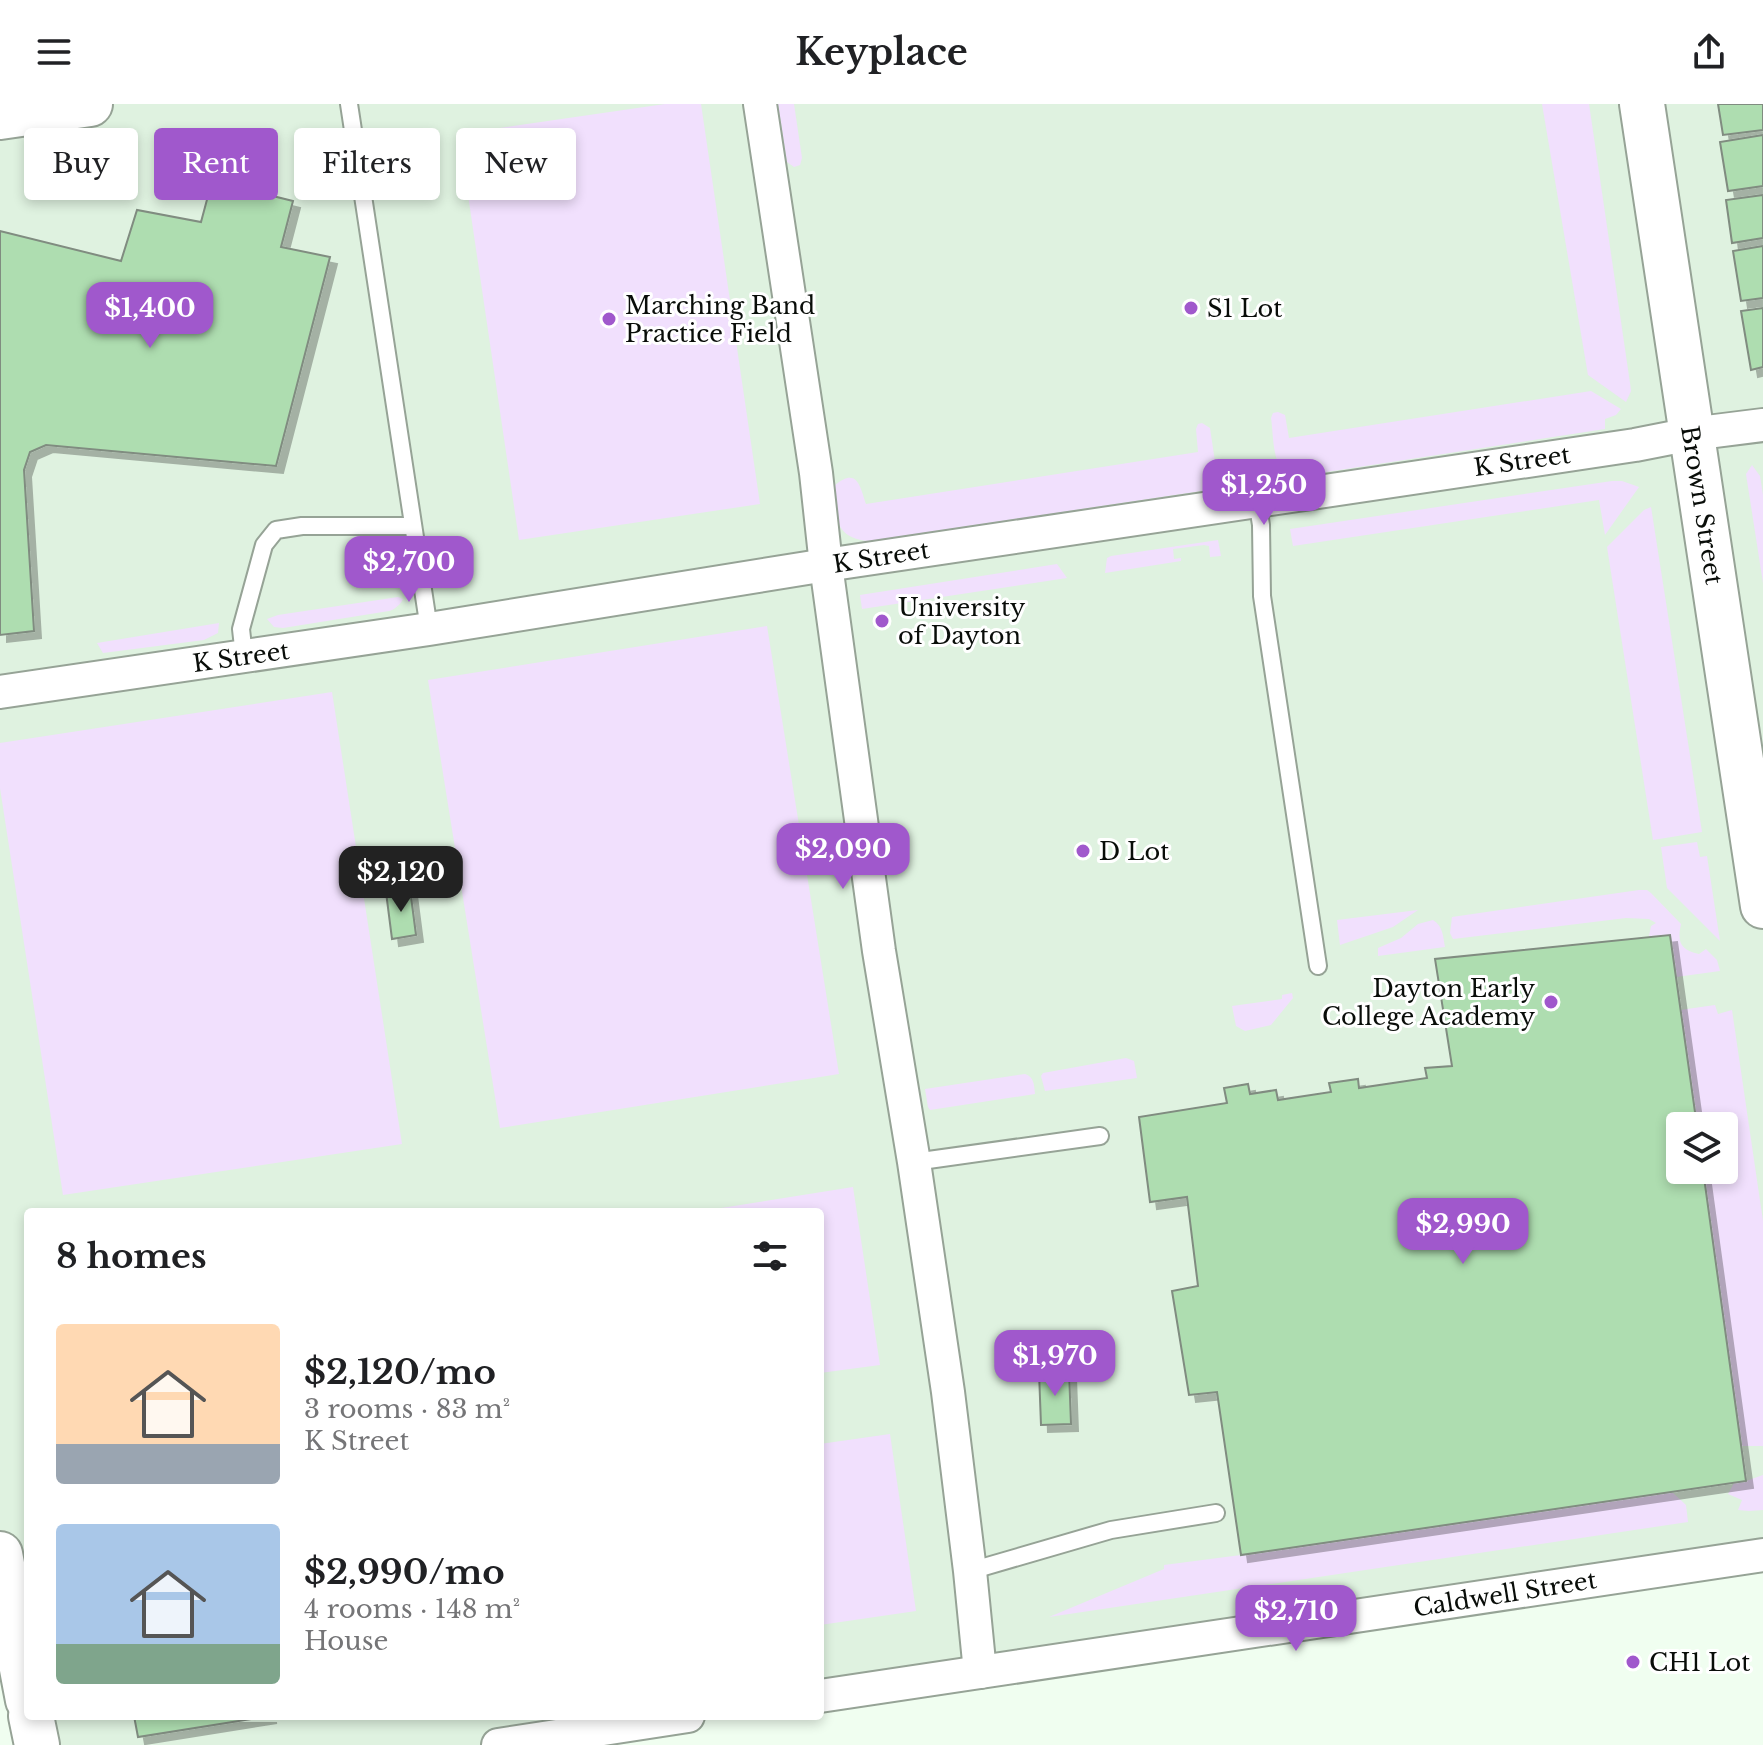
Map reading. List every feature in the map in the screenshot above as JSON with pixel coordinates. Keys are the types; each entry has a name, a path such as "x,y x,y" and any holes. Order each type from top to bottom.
{"street":[{"path":"0,117 90,104"},
{"path":"760,104 816,473 877,942 948,1392 980,1672"},
{"name":"Brown Street","path":"1642,104 1763,906"},
{"name":"K Street","path":"0,692 1763,425"},
{"path":"0,1554 24,1679"},
{"name":"Caldwell Street","path":"824,1695 1763,1555"},
{"path":"32,1720 37,1745"},
{"path":"498,1745 662,1720"}],"lane":[{"path":"349,104 429,629"},
{"path":"1257,500 1261,525 1262,596 1318,966"},
{"path":"244,656 241,629 264,545 276,530 302,526 413,526"},
{"path":"914,1162 1100,1136"},
{"path":"970,1571 1111,1530 1216,1513"}],"shaded area":[{"name":"University of Dayton","path":"90,104 1763,104 1763,1552 824,1695 824,1208 24,1208 24,1679 0,1554 0,117"},
{"name":"Marching Band Practice Field","path":"665,104 701,104 760,504 519,540 469,200 576,200 576,128 500,128"},
{"path":"778,104 794,104 802,158 800,165 794,167 787,162"},
{"path":"1542,104 1589,104 1631,391 1626,402 1588,375"},
{"path":"1591,391 1621,409 1616,415 1605,419 1605,429 1294,477 1281,468 1275,453 1271,418 1273,413 1278,412 1285,415 1289,438"},
{"path":"1202,423 1210,428 1217,475 1208,490 869,541 849,535 836,516 834,486 848,478 856,481 866,504 1198,452 1196,429"},
{"path":"1752,465 1760,476 1763,495 1763,583 1746,474"},
{"path":"1612,481 1639,487 1605,535 1599,500 1293,546 1290,529"},
{"path":"1651,507 1702,832 1653,840 1607,547 1644,510"},
{"path":"1218,540 1221,556 1210,557 1209,546 1204,545 1173,549 1174,559 1181,558 1181,561 1105,573 1107,558 1111,556"},
{"path":"1057,564 1067,578 862,609 860,595"},
{"path":"398,597 402,601 389,611 283,628 274,627 267,619 278,615"},
{"path":"219,623 218,633 204,640 103,653 97,643"},
{"path":"767,626 839,1074 500,1128 428,680"},
{"path":"332,692 402,1144 63,1195 0,788 0,743"},
{"path":"1697,842 1700,857 1707,856 1720,941 1667,888 1661,847"},
{"path":"1639,890 1651,893 1681,924 1679,936 1684,947 1699,954 1706,949 1717,960 1720,971 1676,977 1670,935 1649,936 1651,926 1656,923 1649,919 1626,918 1453,939 1450,933 1452,917"},
{"path":"1418,910 1393,927 1340,945 1337,920"},
{"path":"1433,920 1441,928 1445,947 1378,956 1378,948 1401,938 1418,924"},
{"path":"1292,993 1293,998 1271,1025 1245,1031 1236,1026 1232,1006 1282,999 1282,995"},
{"path":"1715,1005 1718,1014 1732,1010 1763,1221 1763,1446 1742,1446 1705,1184 1738,1184 1738,1112 1695,1112 1680,1010"},
{"path":"1126,1058 1134,1061 1137,1078 1045,1091 1043,1073"},
{"path":"1025,1074 1032,1079 1035,1094 930,1110 928,1107 925,1089"},
{"path":"853,1187 880,1365 824,1372 824,1208 721,1208"},
{"path":"890,1434 916,1611 824,1624 824,1443"},
{"path":"1763,1475 1763,1510 1738,1510 1742,1500 1728,1494 1734,1483"},
{"path":"1672,1492 1686,1505 1688,1522 1049,1617 1164,1569 1164,1565"},
{"path":"32,1720 662,1720 498,1745 37,1745"}],"building":[{"path":"1718,104 1763,104 1763,130 1723,135"},
{"path":"1763,135 1763,186 1728,191 1720,142"},
{"path":"1763,195 1763,238 1732,243 1726,200"},
{"path":"278,197 293,201 281,247 330,257 276,466 46,445 30,452 24,470 34,631 0,635 0,231 121,261 137,210 201,222 207,200 278,200"},
{"path":"1763,246 1763,298 1741,301 1733,251"},
{"path":"1763,308 1763,367 1751,370 1741,311"},
{"path":"410,889 416,935 392,939 386,892"},
{"path":"1670,935 1695,1112 1666,1112 1666,1184 1705,1184 1746,1481 1241,1555 1217,1392 1189,1395 1172,1291 1198,1286 1187,1197 1150,1202 1139,1117 1227,1103 1224,1088 1248,1084 1250,1094 1276,1090 1278,1100 1331,1092 1329,1083 1358,1079 1359,1088 1427,1078 1425,1068 1452,1066 1435,959"},
{"path":"1069,1371 1071,1424 1041,1425 1039,1372"},
{"path":"135,1720 245,1720 138,1737"}],"place":[{"name":"S1 Lot","path":"1191,308"},
{"name":"Marching Band Practice Field","path":"609,319"},
{"name":"University of Dayton","path":"882,621"},
{"name":"D Lot","path":"1083,851"},
{"name":"Dayton Early College Academy","path":"1551,1002"},
{"name":"CH1 Lot","path":"1633,1662"}]}
